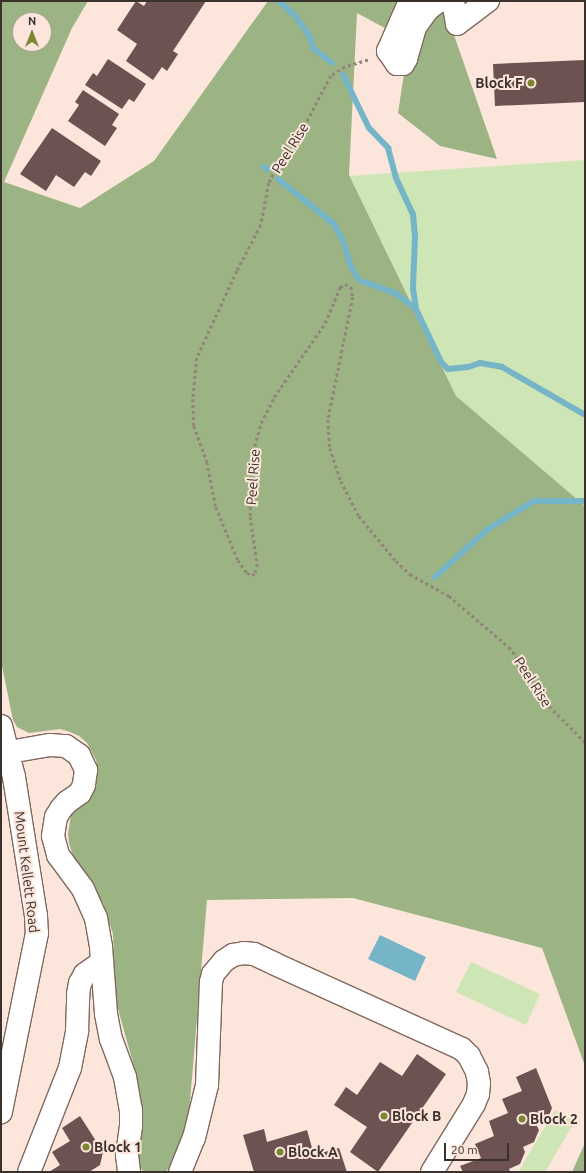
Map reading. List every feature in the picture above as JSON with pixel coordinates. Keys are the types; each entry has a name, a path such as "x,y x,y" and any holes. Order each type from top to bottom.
{"street":[{"path":"410,1 388,52 397,64 403,64 406,59 415,27 428,9 439,1"},
{"path":"453,1 458,24 488,1"},
{"name":"Mount Kellett Road","path":"1,726 9,752 36,916 37,933 34,953 22,1002 6,1094 1,1112"},
{"path":"9,752 58,744 73,750 84,762 86,770 84,786 77,796 67,802 61,809 56,818 53,836 58,854 74,875 91,903 99,933 106,1014 111,1039 124,1077 131,1110 131,1133 127,1155 130,1172"},
{"path":"180,1172 194,1138 207,1085 212,978 224,960 233,955 244,953 254,954 462,1049 469,1056 477,1072 479,1083 478,1094 474,1104 432,1172"},
{"path":"29,1172 70,1068 76,1038 80,983 85,974 102,962"}],"path":[{"name":"Peel Rise","path":"388,52 378,57 340,69 331,76 327,82 303,129 272,177 261,226 237,271 199,352 194,386 194,426 206,462 214,500 238,560 247,573 252,575 257,567 250,516 250,472 253,452 261,423 274,397 325,323 340,287 345,284 351,287 353,297 328,420 330,448 341,481 359,516 396,561 410,574 449,596 509,647 523,664 545,702 585,742"}],"green space":[{"path":"88,1 72,28 4,182 80,208 154,161 268,1 451,1 445,9 497,159 440,146 398,113 409,41 357,13 349,175 456,396 585,506 585,1066 542,948 353,898 207,900 188,1125 177,1155 166,1172 144,1172 140,1167 139,1162 141,1116 139,1093 135,1070 115,993 113,934 103,903 75,863 69,843 68,834 71,815 94,788 98,770 96,760 87,743 79,736 70,732 60,729 29,733 17,727 13,720 1,661 1,2"},
{"path":"585,160 585,506 456,396 349,176"},
{"path":"471,962 540,994 526,1025 456,992"},
{"path":"555,1110 575,1121 545,1172 518,1172"},
{"path":"585,1143 585,1172 572,1172"}],"water":[{"path":"380,935 426,957 415,981 368,959"}],"building":[{"path":"136,1 144,6 147,1 206,1 173,51 178,54 167,71 162,67 153,80 126,61 137,44 117,30"},
{"path":"108,59 146,84 134,102 129,99 122,109 85,85 93,73 97,76"},
{"path":"585,60 585,102 495,106 493,64"},
{"path":"83,90 119,114 112,125 117,128 105,146 68,121 79,105 75,102"},
{"path":"52,128 101,161 91,176 85,172 74,187 56,175 46,191 20,174"},
{"name":"Block B","path":"417,1054 446,1074 378,1172 350,1152 367,1127 334,1105 346,1087 357,1095 380,1062 402,1076"},
{"path":"536,1068 552,1108 547,1120 536,1124 539,1130 534,1142 523,1147 525,1152 520,1164 509,1169 510,1172 463,1172 460,1166 481,1158 475,1144 494,1136 489,1121 508,1113 502,1099 522,1091 516,1077"},
{"name":"Block 1","path":"80,1116 103,1152 100,1165 89,1172 49,1172 60,1165 52,1152 70,1141 62,1128"},
{"name":"Block A","path":"264,1129 267,1142 307,1130 314,1155 339,1148 347,1172 254,1172 243,1135"}],"waterway":[{"path":"279,1 295,16 310,37 313,48 332,63"},
{"path":"343,75 369,128 388,148 396,178 413,214 415,236 413,288 416,309 441,362 448,369 468,367 480,363 502,367 585,415"},
{"path":"278,179 334,224 344,243 351,267 359,280 395,293 416,309"},
{"path":"435,577 488,529 534,501 585,501"}],"place":[{"name":"Block F","path":"531,83"},
{"name":"Block B","path":"384,1116"},
{"name":"Block 2","path":"522,1119"},
{"name":"Block 1","path":"86,1147"},
{"name":"Block A","path":"280,1152"}]}
